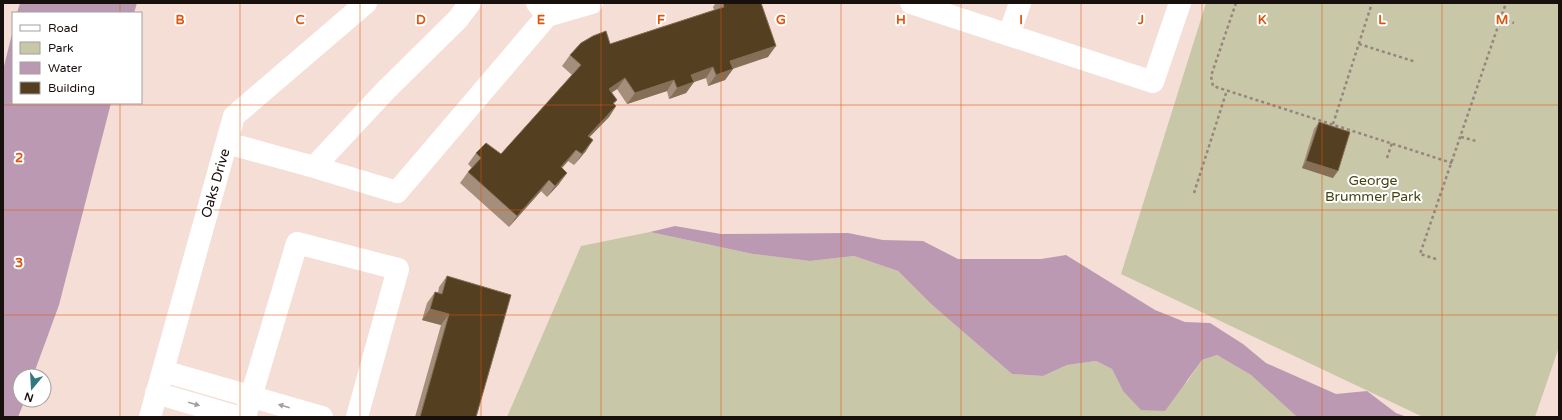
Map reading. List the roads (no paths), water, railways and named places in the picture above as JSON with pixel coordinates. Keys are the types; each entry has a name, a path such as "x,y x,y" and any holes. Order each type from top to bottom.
{"street":[{"name":"Oaks Drive","path":"150,417 234,116 306,52 366,3"},
{"path":"314,167 386,90 458,19 470,3"},
{"path":"227,143 397,192 542,10 592,3"},
{"path":"911,3 1153,82 1180,3"},
{"path":"1009,35 1020,3"},
{"path":"248,407 296,243 398,269 357,417"},
{"path":"162,371 248,407 322,417"},
{"path":"156,393 238,417"}],"water":[{"path":"20,3 137,3 134,12 17,12"},
{"path":"12,34 12,104 111,104 59,305 36,368 12,368 12,408 22,408 18,417 3,417 3,70"},
{"path":"675,226 721,234 848,233 883,240 923,241 958,259 1041,259 1066,255 1155,310 1185,322 1210,323 1243,344 1266,363 1336,394 1367,391 1396,413 1407,417 1297,417 1251,375 1217,355 1202,360 1165,411 1141,410 1123,391 1112,369 1096,361 1067,365 1043,376 1012,374 931,304 898,271 854,256 810,261 753,254 650,232"}],"park label":[{"name":"George Brummer Park","path":"1373,188"}]}
